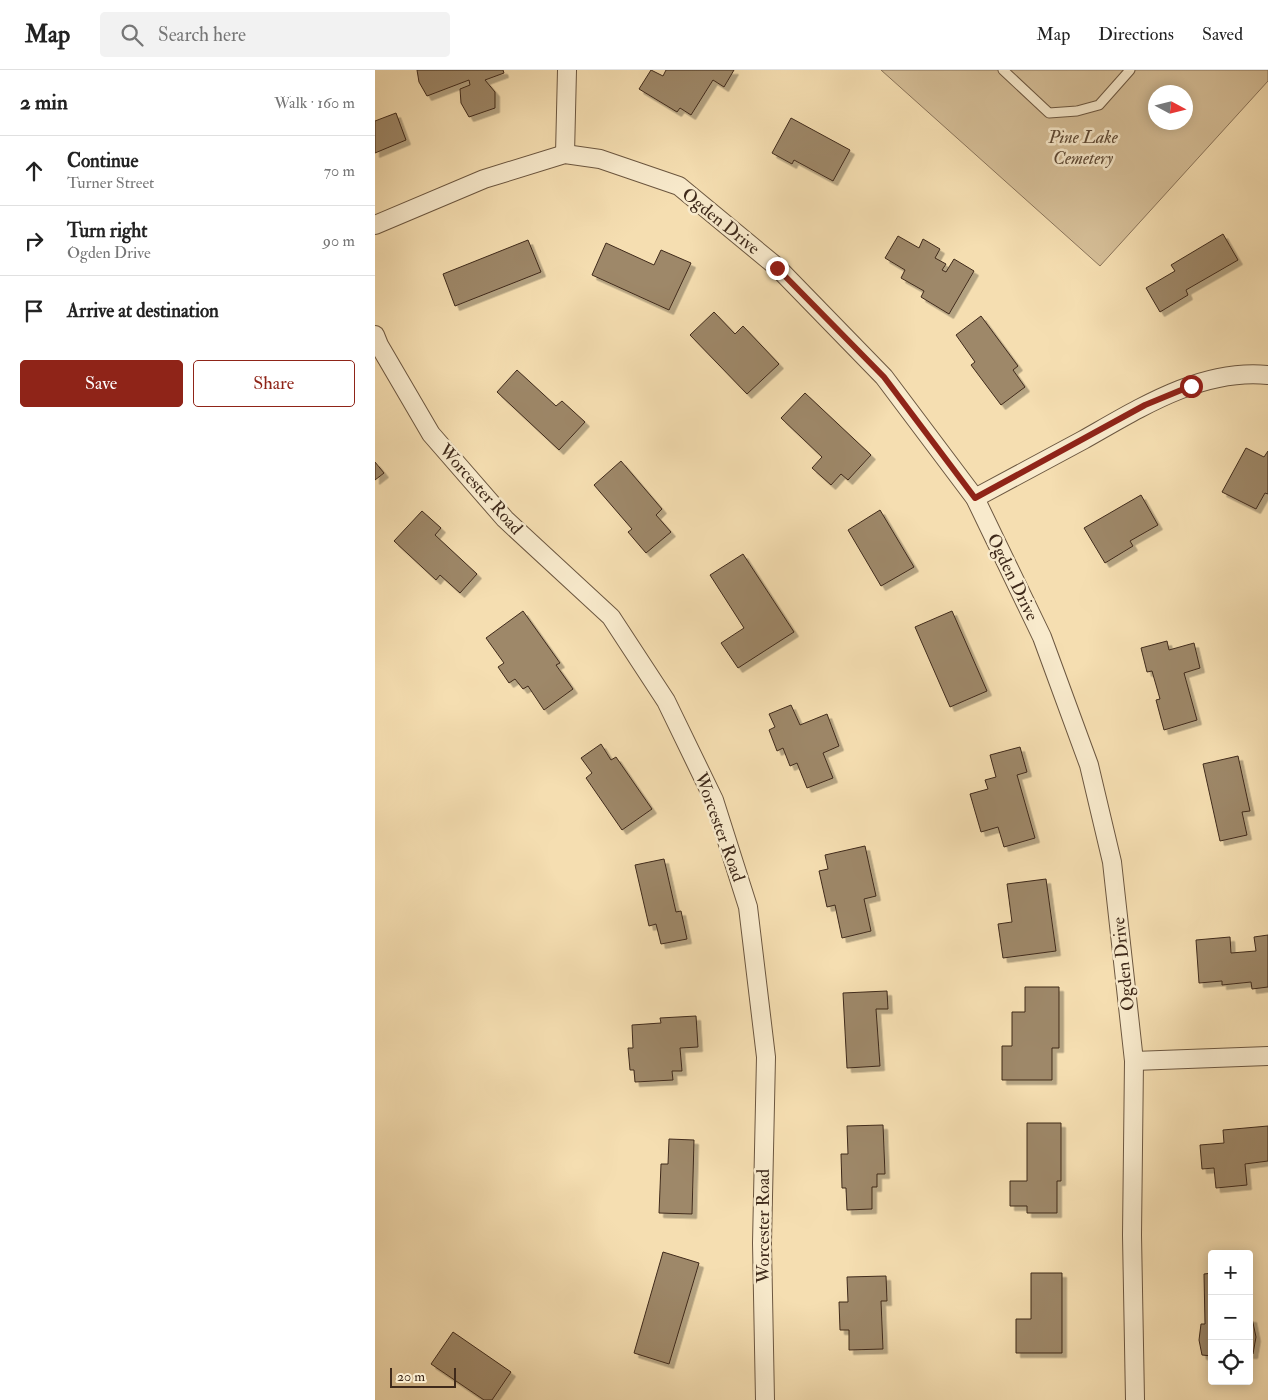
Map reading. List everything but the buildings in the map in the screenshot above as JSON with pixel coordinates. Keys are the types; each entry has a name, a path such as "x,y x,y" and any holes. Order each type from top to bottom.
{"street":[{"path":"565,154 567,70"},
{"name":"Ogden Drive","path":"375,225 484,179 565,154 600,159 679,186 777,268 884,377 975,498 1042,637 1089,765 1112,862 1134,1061 1132,1235 1135,1400"},
{"name":"Worcester Road","path":"375,335 431,434 505,519 611,617 666,701 714,800 748,907 765,1057 762,1243 765,1400"},
{"path":"975,498 1145,405 1191,386 1229,376 1268,375"},
{"path":"1134,1061 1268,1056"}],"lane":[{"path":"1003,70 1049,113 1077,111 1099,105 1130,70"}],"green space":[{"name":"Pine Lake Cemetery","path":"881,70 1268,70 1268,81 1100,266"}],"route":[{"path":"777,268 884,377 975,498 1145,405 1191,386"}]}
